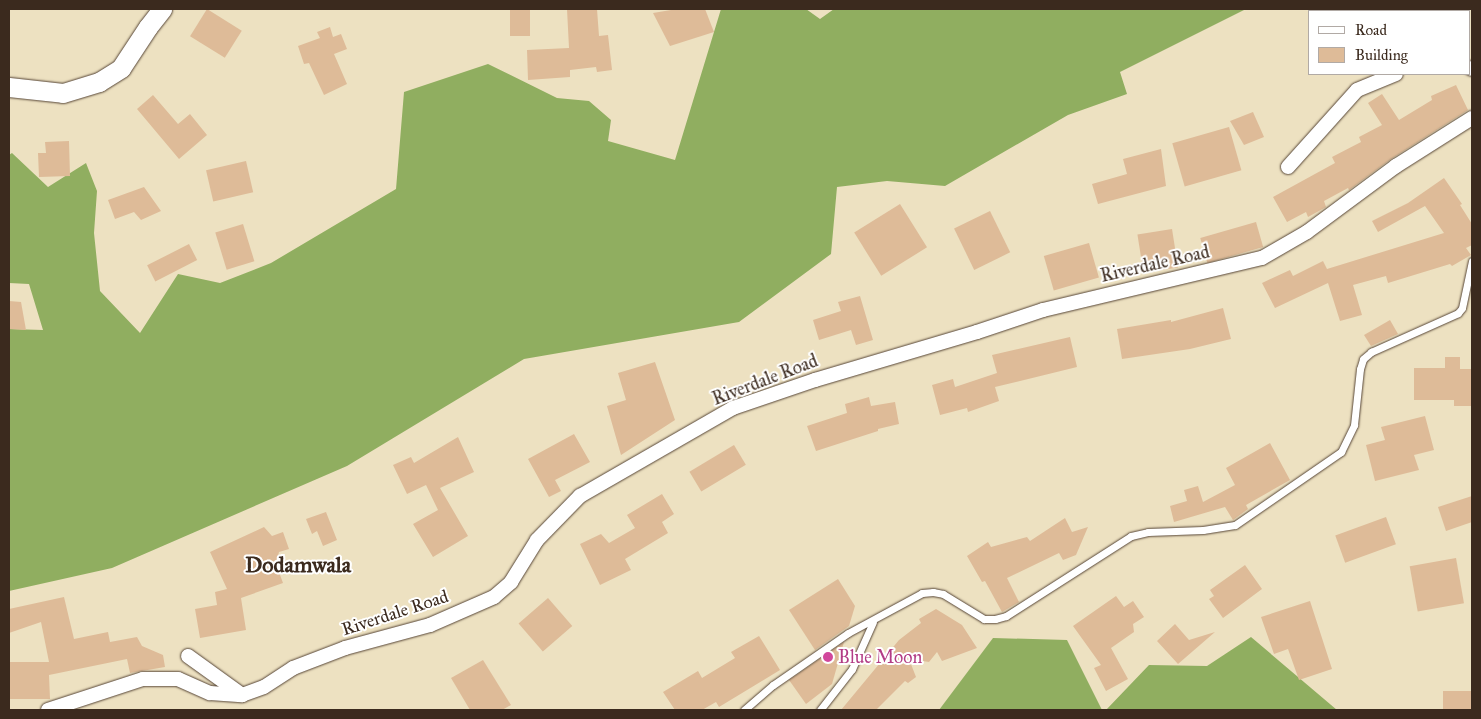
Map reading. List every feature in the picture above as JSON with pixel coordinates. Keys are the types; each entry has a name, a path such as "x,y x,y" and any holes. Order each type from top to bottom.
{"street":[{"path":"9,87 63,94 99,82 121,68 162,9"},
{"path":"1288,167 1357,90 1394,75"},
{"name":"Riverdale Road","path":"48,710 142,679 178,679 210,693 242,695 264,686 293,668 345,648 430,625 494,597 511,582 537,540 580,496 733,408 815,380 977,332 1043,310 1262,258 1307,232 1396,166 1472,118"},
{"path":"188,656 242,695"}],"lane":[{"path":"744,710 773,685 840,638 873,622 922,593 933,592 943,594 984,619 995,619 1006,616 1131,536 1148,532 1203,530 1235,524 1341,452 1354,425 1360,369 1363,359 1371,352 1458,313 1472,261"},
{"path":"820,710 852,669 873,622"}],"green space":[{"path":"721,9 806,9 820,19 834,9 1246,9 1120,72 1127,94 1068,115 945,186 887,181 837,187 831,254 739,322 524,359 347,466 112,568 9,591 9,329 43,330 29,284 9,283 9,155 12,153 48,187 86,163 97,191 94,233 100,291 140,333 178,274 220,283 271,263 396,189 404,92 488,64 557,98 589,101 611,120 608,141 675,160"},
{"path":"1251,637 1337,710 1106,710 1149,665 1207,666"},
{"path":"993,638 1067,640 1102,710 939,710"}],"building":[{"path":"207,9 242,31 225,58 190,36"},
{"path":"510,9 530,9 530,36 510,36"},
{"path":"567,9 597,9 599,36 608,35 612,70 597,72 596,67 570,70 570,77 528,80 527,50 569,48"},
{"path":"677,9 705,9 714,32 670,46 653,13"},
{"path":"330,27 333,37 341,34 347,49 334,54 347,84 324,95 309,63 304,64 298,46 320,38 317,32"},
{"path":"1456,85 1468,110 1391,159 1349,190 1348,188 1324,201 1326,207 1308,217 1306,212 1287,222 1273,197 1335,163 1332,157 1361,142 1359,137 1382,125 1368,103 1382,94 1399,120 1432,100 1431,96"},
{"path":"153,95 178,124 190,114 207,135 179,159 137,109"},
{"path":"1253,112 1264,137 1244,145 1230,121"},
{"path":"1229,127 1241,170 1185,187 1172,143"},
{"path":"69,141 70,176 39,177 38,153 46,153 45,142"},
{"path":"1161,149 1166,186 1098,204 1092,184 1127,174 1123,159"},
{"path":"246,161 253,192 213,201 206,170"},
{"path":"1444,178 1462,204 1460,205 1472,224 1472,245 1466,248 1471,255 1452,266 1450,264 1388,283 1386,276 1353,285 1362,315 1340,321 1328,283 1275,308 1262,283 1290,270 1293,276 1323,261 1327,269 1444,233 1425,206 1378,232 1372,221 1408,203"},
{"path":"144,187 161,211 141,220 134,212 115,219 108,200"},
{"path":"900,204 927,247 881,276 854,233"},
{"path":"990,211 1010,252 974,270 954,229"},
{"path":"1256,222 1263,247 1207,263 1200,238"},
{"path":"243,224 254,261 227,270 215,232"},
{"path":"1172,229 1178,268 1144,273 1137,234"},
{"path":"1089,243 1099,278 1054,291 1044,256"},
{"path":"189,244 197,260 155,281 147,265"},
{"path":"860,296 873,340 856,345 851,330 819,340 813,320 841,311 838,302"},
{"path":"9,301 21,302 26,330 9,329"},
{"path":"1223,308 1231,339 1190,349 1122,359 1117,329 1171,320 1171,322"},
{"path":"1390,320 1398,334 1371,346 1364,335"},
{"path":"1070,337 1077,367 995,387 999,401 968,412 967,408 940,415 932,385 953,379 955,387 997,373 992,355"},
{"path":"1445,357 1460,357 1460,369 1472,369 1472,406 1454,406 1454,400 1414,400 1414,368 1445,368"},
{"path":"655,362 675,420 621,455 607,406 626,400 618,373"},
{"path":"869,397 871,406 895,402 899,424 878,429 878,431 816,451 807,426 847,413 845,404"},
{"path":"1425,416 1434,450 1414,455 1419,470 1375,481 1366,445 1385,440 1381,427"},
{"path":"574,434 590,462 555,480 561,491 549,497 528,459"},
{"path":"458,437 474,472 440,488 468,536 433,557 413,524 438,510 426,485 407,494 393,465 411,457 414,463"},
{"path":"1270,443 1290,480 1246,505 1248,509 1233,520 1225,507 1174,522 1170,506 1187,501 1184,490 1198,486 1203,502 1235,485 1226,468"},
{"path":"734,445 746,465 701,491 689,472"},
{"path":"662,494 674,514 662,522 668,533 625,559 631,570 600,585 580,544 601,534 609,543 635,528 627,515"},
{"path":"1472,496 1472,522 1446,531 1438,507"},
{"path":"326,512 337,540 323,546 317,531 312,534 306,519"},
{"path":"1386,517 1396,544 1345,563 1335,535"},
{"path":"1065,518 1072,532 1088,527 1076,555 1063,560 1059,553 1007,578 1019,602 1002,612 985,581 982,582 967,556 988,542 991,547 1027,537 1030,541"},
{"path":"264,527 272,536 283,532 289,549 279,552 276,564 283,583 241,598 246,630 200,638 195,609 217,605 215,592 227,589 210,552"},
{"path":"1456,558 1464,603 1418,611 1410,566"},
{"path":"1245,565 1262,589 1223,618 1209,599 1214,596 1210,590"},
{"path":"838,579 855,606 849,626 815,650 789,610"},
{"path":"1116,596 1124,607 1133,601 1144,617 1133,624 1134,632 1111,648 1128,679 1106,691 1094,668 1101,665 1073,626"},
{"path":"64,597 74,639 108,632 110,642 137,637 142,646 163,655 165,667 130,673 127,659 49,675 50,699 9,699 9,662 49,662 41,622 9,633 9,609"},
{"path":"548,598 572,626 543,652 519,624"},
{"path":"1310,601 1332,669 1299,680 1288,649 1274,654 1261,617"},
{"path":"936,609 962,625 977,648 942,661 937,652 929,662 909,659 916,677 908,683 905,681 876,710 841,710 899,640 921,623 919,619"},
{"path":"1175,624 1189,640 1215,632 1178,664 1157,641"},
{"path":"759,636 780,670 719,707 716,702 702,710 675,710 663,692 698,671 702,678 735,658 731,652"},
{"name":"Blue Moon","path":"844,642 832,684 806,704 789,680"},
{"path":"483,660 511,705 502,710 470,710 451,678"},
{"path":"1443,691 1472,691 1472,710 1443,710"}],"place":[{"name":"Blue Moon","path":"828,657"}],"district":[{"name":"Dodamwala","path":"298,565"}]}
